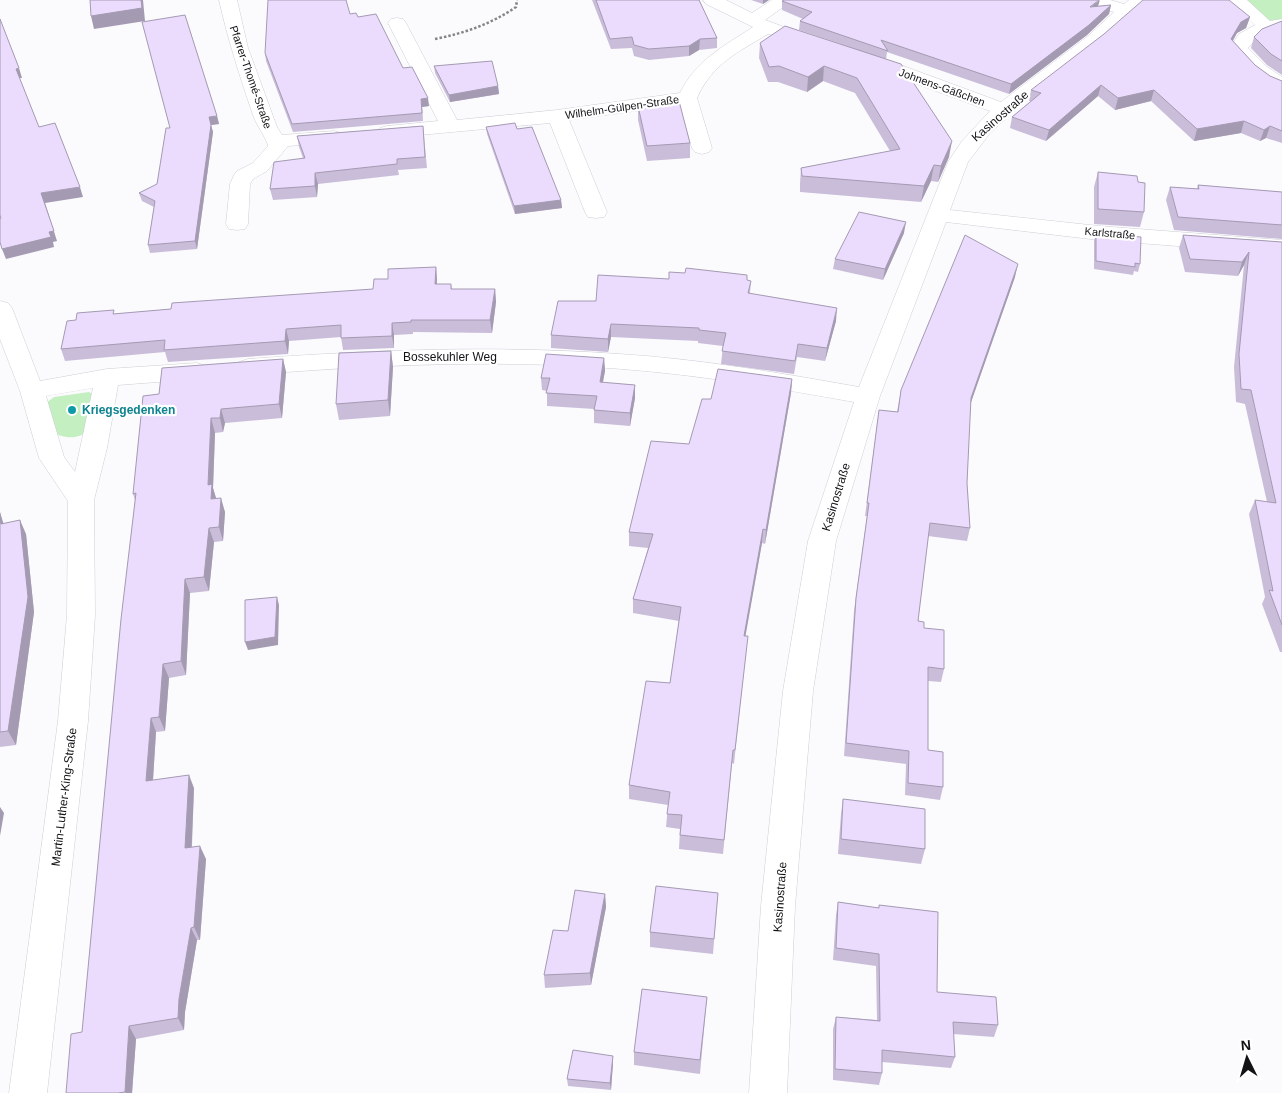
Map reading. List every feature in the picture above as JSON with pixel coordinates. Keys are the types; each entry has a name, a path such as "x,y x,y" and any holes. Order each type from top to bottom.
{"street":[{"name":"Pfarrer-Thomé-Straße","path":"228,0 239,48 267,128 277,141 278,147 272,156 260,167 244,175 240,184 238,224"},
{"path":"712,0 759,24 793,36"},
{"name":"Wilhelm-Gülpen-Straße","path":"702,148 687,98 696,78 708,64 759,24 784,0"},
{"path":"1091,0 1133,5"},
{"path":"1236,0 1257,17 1274,26"},
{"name":"Kasinostraße","path":"768,1093 778,906 798,691 822,541 868,396 958,162 968,144 982,129 1093,41 1133,5"},
{"path":"397,23 451,128"},
{"path":"1274,26 1248,34 1238,49 1259,70 1282,86"},
{"name":"Johnens-Gäßchen","path":"857,57 1005,110"},
{"name":"Wilhelm-Gülpen-Straße","path":"277,141 451,128 687,98"},
{"name":"Wilhelm-Gülpen-Straße","path":"557,116 596,212"},
{"name":"Karlstraße","path":"939,215 1100,233 1282,247"},
{"path":"0,309 32,391 52,458 81,500"},
{"name":"Bossekuhler Weg","path":"32,391 60,384 107,378 329,360 444,356 556,358 674,366 868,396"},
{"name":"Martin-Luther-King-Straße","path":"28,1093 74,722 81,615 81,500 94,448 107,378"}],"path":[{"path":"407,43 467,32 508,14 516,7 517,0"}],"green space":[{"path":"1245,0 1282,0 1282,19 1269,21"},
{"path":"89,392 96,396 91,430 75,437 58,435 46,403 54,397"}],"building":[{"path":"90,0 141,0 142,8 91,16"},
{"path":"268,0 346,0 350,14 356,13 358,17 376,14 403,68 412,67 428,98 421,99 422,113 292,124 265,53"},
{"path":"596,0 699,0 717,38 700,39 689,46 649,49 634,45 632,37 610,39"},
{"path":"1099,0 1090,7 1111,5 1089,25 1011,84 881,40 888,51 800,21 812,12 782,1"},
{"path":"1143,0 1229,0 1250,17 1241,22 1231,39 1255,65 1270,76 1282,81 1282,131 1270,126 1264,130 1244,121 1197,129 1154,90 1118,98 1101,85 1049,130 1012,117 1041,93 1031,90 1104,34"},
{"path":"185,15 217,116 209,117 211,125 195,241 148,245 155,201 139,193 157,184 166,128 170,128 142,22"},
{"path":"0,19 19,68 16,69 39,127 55,123 80,187 41,193 54,231 49,232 51,237 2,249 0,242"},
{"path":"1282,21 1282,61 1271,54 1254,37 1262,29"},
{"path":"785,26 901,64 952,141 941,166 934,165 924,186 802,176 801,168 900,149 857,78 824,66 808,77 779,66 769,67 760,43"},
{"path":"492,61 498,86 449,95 434,66"},
{"path":"679,101 690,143 647,146 638,106 645,105 645,103"},
{"path":"515,123 517,129 532,127 561,200 514,206 486,127"},
{"path":"423,126 425,157 397,159 397,164 315,173 315,186 270,189 274,162 305,158 297,136"},
{"path":"1098,172 1137,176 1138,182 1145,183 1144,212 1098,209"},
{"path":"1198,185 1282,192 1282,225 1178,217 1170,187 1199,189"},
{"path":"859,212 906,222 885,269 835,259"},
{"path":"1096,233 1141,237 1140,264 1135,263 1135,267 1096,261"},
{"path":"965,235 1018,264 971,398 967,483 970,528 930,523 918,621 924,622 924,628 944,630 944,669 928,667 928,750 943,752 943,787 908,783 909,751 846,743 856,598 879,410 898,412 901,390"},
{"path":"1183,235 1282,242 1282,625 1269,590 1273,591 1255,500 1276,503 1251,390 1241,389 1239,354 1249,252 1242,262 1190,259"},
{"path":"436,267 435,284 451,284 451,289 495,289 490,320 411,320 411,322 392,323 392,336 341,338 341,325 286,329 285,341 164,350 165,340 61,349 67,321 76,320 77,313 114,310 113,314 171,309 172,303 373,289 374,279 388,279 388,269"},
{"path":"686,268 747,275 747,280 751,281 748,293 837,308 827,348 798,344 795,361 722,351 726,333 699,330 699,328 611,324 608,339 551,335 558,301 596,301 598,275 669,279 669,272 685,273"},
{"path":"391,351 388,400 336,404 339,353"},
{"path":"546,354 604,358 600,382 635,385 630,413 594,410 597,396 546,393 550,378 541,378"},
{"path":"283,359 279,404 221,409 220,418 211,418 208,485 212,484 211,499 221,498 219,527 209,528 204,577 185,579 181,661 163,664 159,717 151,718 146,781 189,775 185,848 200,846 194,927 191,928 179,999 178,1018 129,1026 125,1092 66,1093 71,1034 82,1032 121,619 136,493 133,494 143,396 159,394 162,368"},
{"path":"718,369 792,379 766,530 763,529 744,636 748,636 735,750 733,750 724,840 680,835 682,815 667,814 670,792 629,785 646,681 670,683 681,607 633,599 653,534 629,532 651,441 689,444 702,399 711,399"},
{"path":"0,520 1,524 20,520 28,597 8,731 0,732"},
{"path":"277,597 275,637 245,642 245,600"},
{"path":"843,799 925,809 925,849 841,839"},
{"path":"656,886 718,893 714,939 650,932"},
{"path":"575,890 605,894 590,973 544,975 553,930 568,931"},
{"path":"838,902 879,908 879,905 938,912 937,992 996,997 998,1025 953,1022 955,1057 882,1050 882,1073 835,1069 836,1017 880,1021 879,954 836,948"},
{"path":"642,989 707,997 700,1060 634,1052"},
{"path":"573,1050 613,1056 610,1083 567,1079"}],"place":[{"name":"Kriegsgedenken","path":"72,410"}]}
